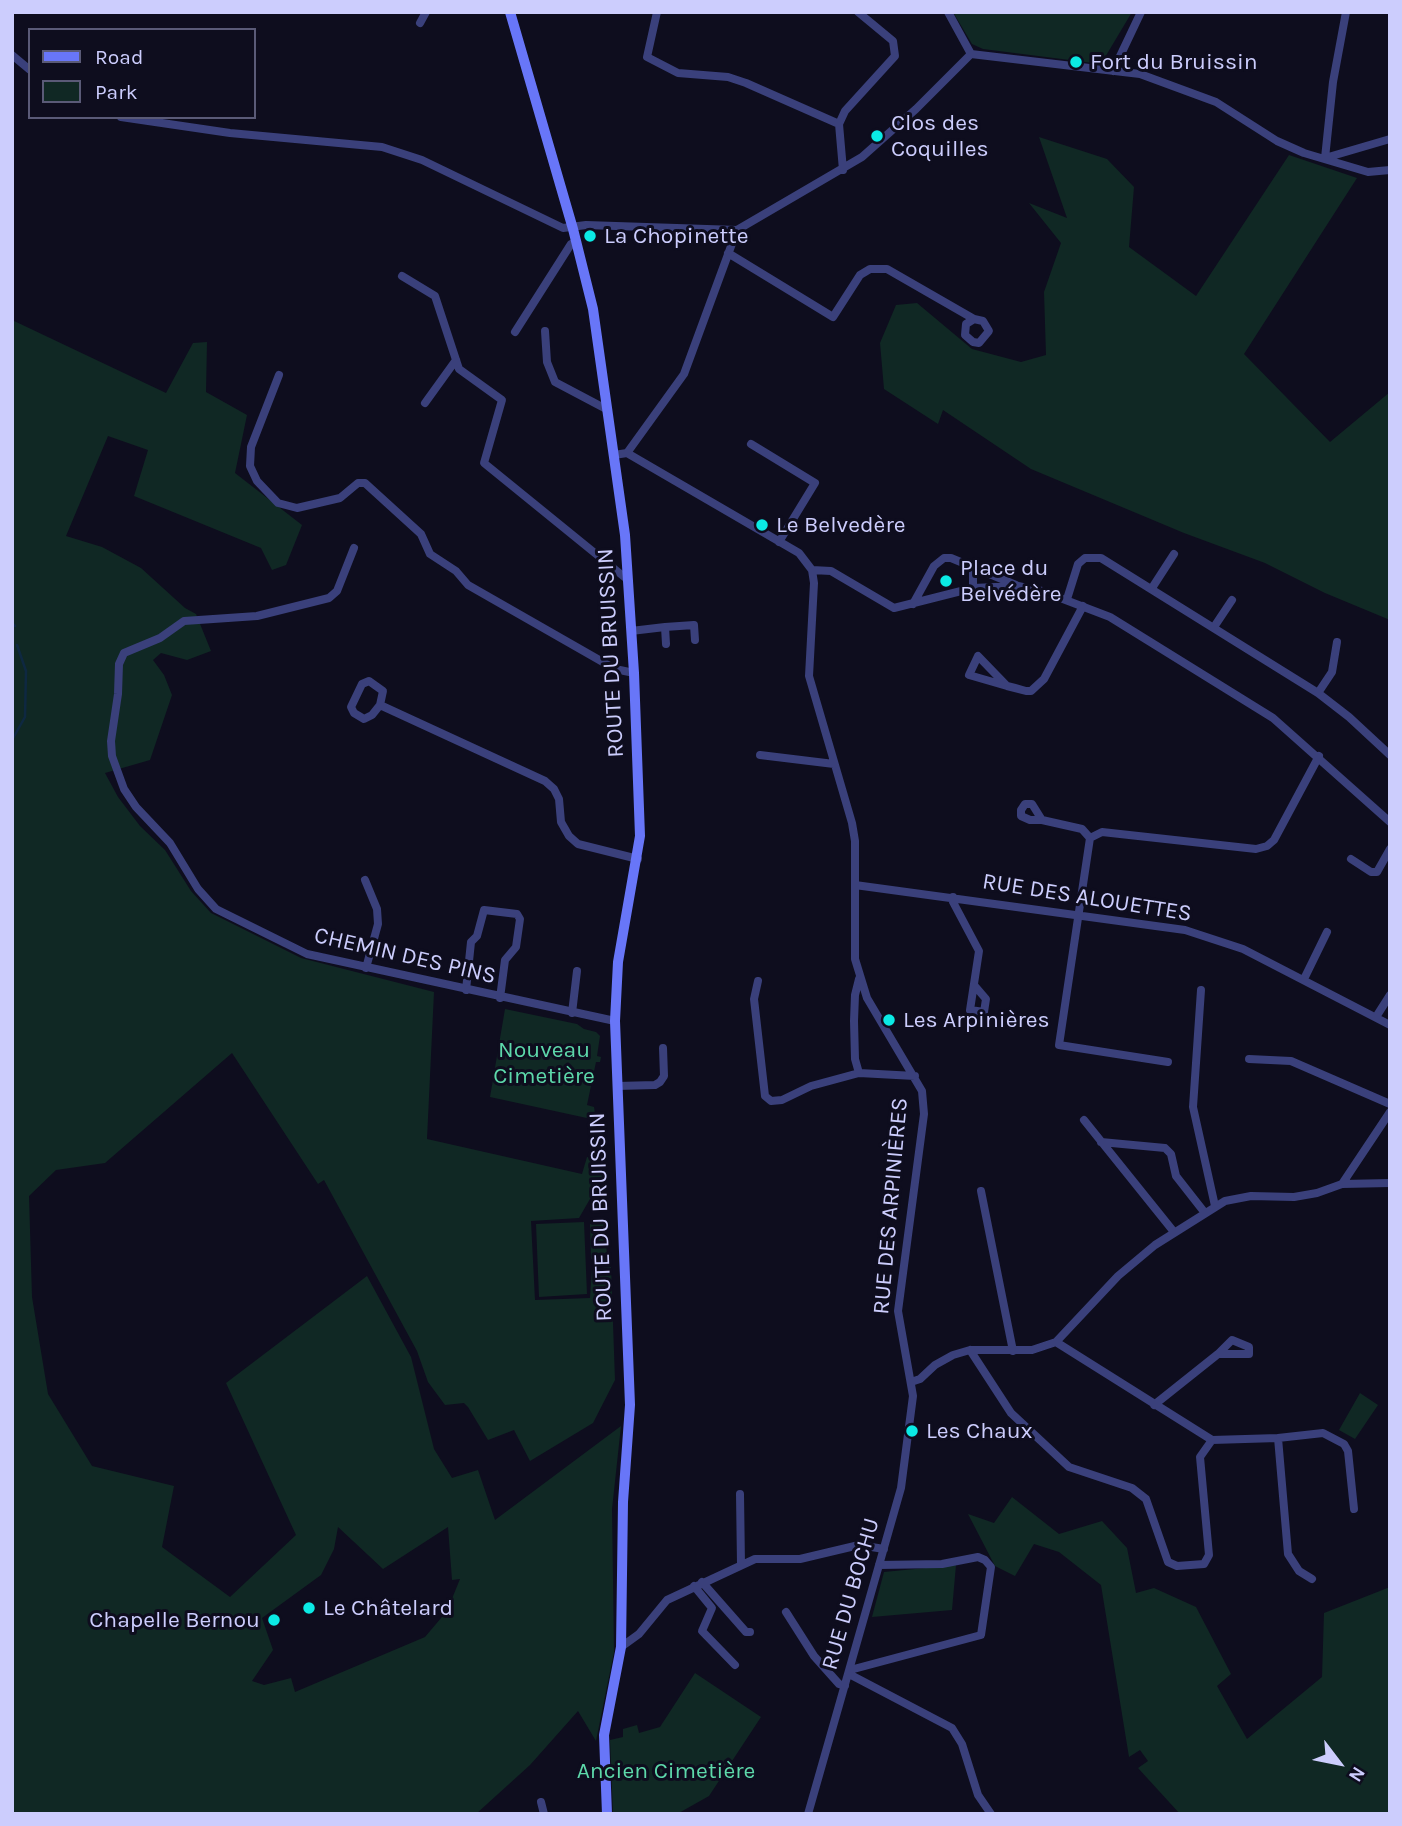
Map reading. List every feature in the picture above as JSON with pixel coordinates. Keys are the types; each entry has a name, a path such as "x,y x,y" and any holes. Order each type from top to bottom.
{"street":[{"path":"420,23 426,12"},
{"name":"ROUTE DU BRUISSIN","path":"510,12 577,242 593,309 625,535 634,673 640,818 638,859 618,962 615,1021 630,1405 623,1502 621,1647 604,1735 607,1814"},
{"path":"657,12 647,57 678,73 728,77 746,83 839,124"},
{"path":"843,170 839,124 845,111 895,56 893,41 858,12"},
{"path":"948,12 971,54"},
{"path":"1113,71 1141,12"},
{"path":"1325,159 1333,82 1346,12"},
{"path":"135,119 230,133 382,147 422,160 564,228 573,229 586,225 737,230 843,170 908,117 971,54"},
{"path":"971,54 1113,71 1160,80 1216,102 1277,141 1368,172 1390,170"},
{"path":"12,55 28,68"},
{"path":"1325,159 1390,139"},
{"path":"627,453 684,374 737,230"},
{"path":"515,332 570,244 577,242"},
{"path":"728,253 833,317 860,275 870,269 887,268 974,319"},
{"path":"402,276 435,296 459,369 502,400 484,463 628,580"},
{"path":"545,331 547,362 555,382 608,410"},
{"path":"425,402 456,360"},
{"path":"279,375 251,447 250,466 257,481 278,503 297,508 340,498 358,483 365,483 421,534 430,554 456,570 468,585 615,668 634,673"},
{"path":"751,444 815,483 779,542"},
{"path":"614,455 627,453 799,553 812,570 831,571 894,608 974,588 1018,586"},
{"name":"CHEMIN DES PINS","path":"354,548 337,591 329,598 257,615 184,621 160,638 124,653 119,670 111,741 116,773 136,807 170,843 198,889 216,909 307,954 615,1021"},
{"path":"1152,588 1174,554"},
{"path":"1067,599 1078,564 1084,558 1093,556 1152,588 1318,694 1349,717 1390,755"},
{"path":"913,604 938,561 951,558 1018,586 1067,599 1110,617 1273,718 1319,756 1390,822"},
{"path":"973,567 974,588"},
{"name":"RUE DES ARPINIÈRES","path":"812,570 814,583 809,676 852,823 855,885 853,940 859,979 867,998 922,1091 924,1114 898,1311 911,1382"},
{"path":"1214,627 1232,600"},
{"path":"1007,686 978,656 970,675 1007,686 1026,691 1036,688 1044,679 1083,606"},
{"path":"631,631 694,625 695,640"},
{"path":"665,627 666,644"},
{"path":"1318,694 1332,672 1337,642"},
{"path":"369,681 383,691 380,705 373,715 364,719 354,713 351,707 362,684 369,681"},
{"path":"380,705 545,781 554,789 559,799 561,822 569,836 578,844 638,859"},
{"path":"760,755 834,764"},
{"path":"1090,838 1102,832 1256,849 1267,846 1274,840 1319,756"},
{"path":"1041,820 1082,829 1090,838 1059,1045 1168,1062"},
{"path":"1352,859 1371,872 1377,872 1390,849"},
{"path":"365,880 377,909 379,924 366,968"},
{"name":"RUE DES ALOUETTES","path":"855,885 1185,930 1243,949 1390,1026"},
{"path":"953,897 953,902 979,951 974,985"},
{"path":"466,990 471,942 477,936 484,910 517,914 520,919 516,947 505,960 500,998"},
{"path":"1304,979 1327,932"},
{"path":"572,1013 577,971"},
{"name":"RUE DES ARPINIÈRES","path":"859,979 854,1021 855,1059 859,1073 915,1076"},
{"path":"758,981 754,999 765,1096 771,1101 782,1100 811,1086 859,1073"},
{"path":"1201,990 1194,1107 1215,1206"},
{"path":"1376,1017 1390,995"},
{"path":"617,1086 655,1085 660,1082 664,1076 663,1048"},
{"path":"1249,1059 1278,1058 1291,1061 1390,1104"},
{"path":"1342,1184 1390,1111"},
{"path":"1084,1120 1174,1232"},
{"path":"1101,1142 1165,1148 1171,1154 1176,1176 1205,1213"},
{"path":"911,1382 920,1380 935,1364 970,1350 1032,1350 1056,1342 1118,1276 1174,1232 1215,1206 1251,1196 1294,1197 1317,1193 1342,1184 1390,1183"},
{"path":"981,1191 1013,1351"},
{"path":"1056,1342 1212,1440 1279,1438 1323,1433 1344,1444 1348,1451 1354,1509"},
{"path":"970,1350 1012,1413 1069,1467 1132,1488 1146,1499 1168,1562 1177,1566 1204,1564 1209,1555 1200,1457 1212,1440"},
{"path":"1154,1405 1218,1354"},
{"name":"RUE DU BOCHU","path":"808,1814 901,1488 912,1400 911,1382"},
{"path":"1279,1438 1288,1554 1299,1571 1312,1579"},
{"path":"740,1494 741,1565"},
{"path":"621,1647 639,1634 667,1600 741,1565 766,1557 800,1559 859,1545 884,1549"},
{"path":"850,1672 981,1635 991,1567 985,1560 978,1557 942,1564 879,1565"},
{"path":"698,1584 746,1632 750,1632"},
{"path":"698,1584 712,1608 702,1631 735,1665"},
{"path":"786,1612 814,1656 839,1684 845,1686"},
{"path":"850,1672 952,1728 962,1744 978,1795 991,1814"},
{"path":"541,1802 544,1814"}],"green space":[{"path":"953,12 1132,12 1101,64 983,49 972,44"},
{"path":"1039,137 1107,159 1134,187 1129,247 1196,296 1289,155 1357,178 1244,354 1330,442 1390,392 1390,620 1325,593 1265,563 1184,533 1031,469 943,410 938,424 884,389 880,343 896,305 917,303 972,349 1021,362 1046,355 1044,292 1061,243 1029,203 1067,218"},
{"path":"12,320 166,393 193,343 207,342 206,392 247,415 235,473 302,525 286,565 272,570 261,548 134,496 148,450 108,436 66,536 102,547 141,568 185,608 196,614 211,651 187,660 161,653 153,660 164,675 172,695 150,760 105,773 118,797 140,826 165,850 191,891 211,913 301,958 434,992 427,1139 582,1174 587,1157 606,1161 602,1178 579,1218 531,1221 535,1300 590,1298 592,1269 611,1267 615,1380 593,1423 530,1461 514,1430 488,1440 464,1403 445,1405 428,1382 417,1351 324,1180 318,1184 232,1053 105,1163 56,1170 29,1196 32,1297 48,1394 92,1466 174,1486 162,1547 230,1597 296,1535 226,1383 367,1276 411,1357 434,1449 452,1478 478,1470 495,1520 621,1426 612,1509 614,1652 596,1741 578,1711 530,1765 476,1814 12,1814","holes":["338,1527 383,1569 448,1527 452,1580 460,1579 447,1611 425,1637 295,1692 291,1678 264,1685 252,1681 273,1650 262,1618 321,1575 334,1549"]},
{"name":"Nouveau Cimetière","path":"505,1009 577,1024 600,1036 597,1056 601,1057 600,1062 596,1062 587,1105 594,1107 596,1120 490,1097"},
{"path":"584,1222 587,1294 539,1297 536,1224"},
{"path":"605,1223 607,1258 591,1259 590,1224"},
{"path":"1360,1393 1378,1405 1355,1439 1339,1430"},
{"path":"1012,1497 1059,1534 1102,1521 1127,1548 1136,1593 1154,1588 1196,1607 1231,1674 1217,1686 1247,1739 1322,1677 1324,1613 1390,1587 1390,1814 1180,1814 1138,1768 1148,1761 1140,1750 1129,1757 1101,1585 1059,1552 1034,1544 1015,1576 995,1566 968,1514 994,1523"},
{"path":"956,1565 952,1610 872,1617 884,1572"},
{"name":"Ancien Cimetière","path":"695,1673 761,1717 709,1796 677,1814 613,1814 610,1740 623,1737 623,1729 637,1725 639,1733 660,1727"}],"waterway":[{"path":"12,623 15,626"},
{"path":"12,740 25,717 26,671 17,645"}],"place":[{"name":"Fort du Bruissin","path":"1076,62"},
{"name":"Clos des Coquilles","path":"877,136"},
{"name":"La Chopinette","path":"590,236"},
{"name":"Le Belvedère","path":"762,525"},
{"name":"Place du Belvédère","path":"946,581"},
{"name":"Les Arpinières","path":"889,1020"},
{"name":"Les Chaux","path":"912,1431"},
{"name":"Le Châtelard","path":"309,1608"},
{"name":"Chapelle Bernou","path":"274,1620"}]}
